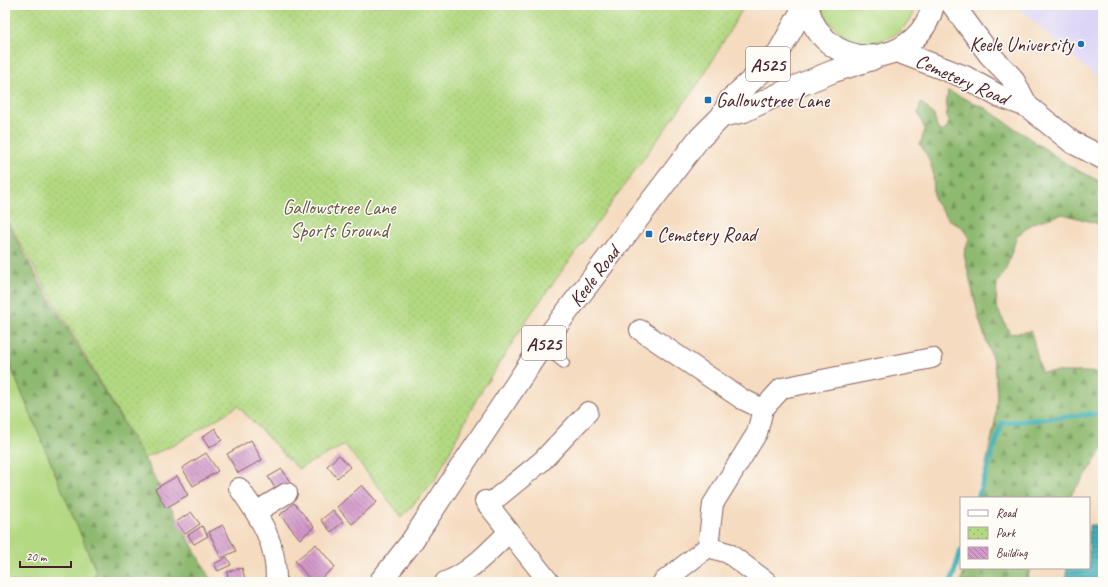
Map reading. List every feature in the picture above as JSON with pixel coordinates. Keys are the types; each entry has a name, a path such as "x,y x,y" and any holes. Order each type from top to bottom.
{"main road":[{"path":"806,5 810,18 816,29 824,38 846,52 859,56 872,57 891,53 908,44 926,25 933,5"},
{"name":"Keele Road","path":"380,582 410,544 542,346 697,140 722,116 730,100 762,71 779,52 806,5"},
{"name":"Cemetery Road","path":"954,5 990,55 1012,78 1027,106"},
{"name":"Cemetery Road","path":"891,53 965,77 997,95 1027,106 1072,142 1103,158"},
{"name":"A525","path":"722,116 744,111 788,90 834,72 891,53"}],"street":[{"path":"640,330 742,399 763,409"},
{"path":"663,582 708,547 713,504 757,433 763,409 782,388 932,358"},
{"path":"549,582 486,503 542,461 588,412"},
{"path":"239,488 256,512 271,543 277,565 276,582"},
{"path":"256,512 287,494"},
{"path":"445,582 452,580 468,570 509,532"},
{"path":"708,547 728,553 767,582"}],"lane":[{"path":"542,346 564,363"}],"shaded area":[{"name":"Keele University","path":"1015,5 1103,5 1103,83"}],"green space":[{"name":"Gallowstree Lane Sports Ground","path":"5,5 742,5 743,8 702,78 530,315 477,398 435,480 402,517 345,445 298,469 238,406 174,445 144,458 5,217"},
{"path":"822,5 917,5 907,24 899,32 880,41 859,42 848,38 835,28 826,16"},
{"path":"948,91 985,108 1073,168 1103,183 1103,225 1063,214 1033,223 1017,236 1006,269 997,283 996,306 1010,334 1031,331 1041,372 1103,372 1103,446 1091,468 1069,497 979,497 995,422 997,394 994,364 979,319 964,254 969,239 963,228 949,220 934,200 933,171 927,155 920,144 925,130 918,113 921,102 934,115 937,128 943,132 948,126 946,107"},
{"path":"5,219 39,281 144,458 212,582 93,582 96,571 5,353"},
{"path":"5,353 96,571 93,582 5,582"},
{"path":"964,569 1030,569 1027,582 961,582"}],"water":[{"path":"1090,525 1097,525 1103,535 1103,582 1065,582 1067,569 1090,569"}],"building":[{"path":"215,428 222,440 209,448 202,437"},
{"path":"251,440 262,460 238,473 227,454"},
{"path":"206,453 218,471 193,486 182,468"},
{"path":"339,455 350,467 337,478 327,466"},
{"path":"282,469 290,482 277,491 268,477"},
{"path":"177,476 188,495 166,508 155,489"},
{"path":"362,485 377,502 352,524 337,507"},
{"path":"294,503 314,527 300,539 280,515"},
{"path":"333,510 343,522 331,532 321,520"},
{"path":"191,512 200,524 185,534 176,522"},
{"path":"223,525 236,551 221,558 209,532"},
{"path":"202,526 208,536 194,544 188,535"},
{"path":"316,544 335,567 316,582 312,582 295,561"},
{"path":"227,557 231,565 218,571 214,564"},
{"path":"242,568 246,582 229,582 227,572"}],"waterway":[{"path":"978,497 1002,423 1103,413"},
{"path":"951,582 960,553"}],"place":[{"name":"Keele University","path":"1081,44"},
{"name":"Gallowstree Lane","path":"708,100"},
{"name":"Cemetery Road","path":"649,234"}]}
